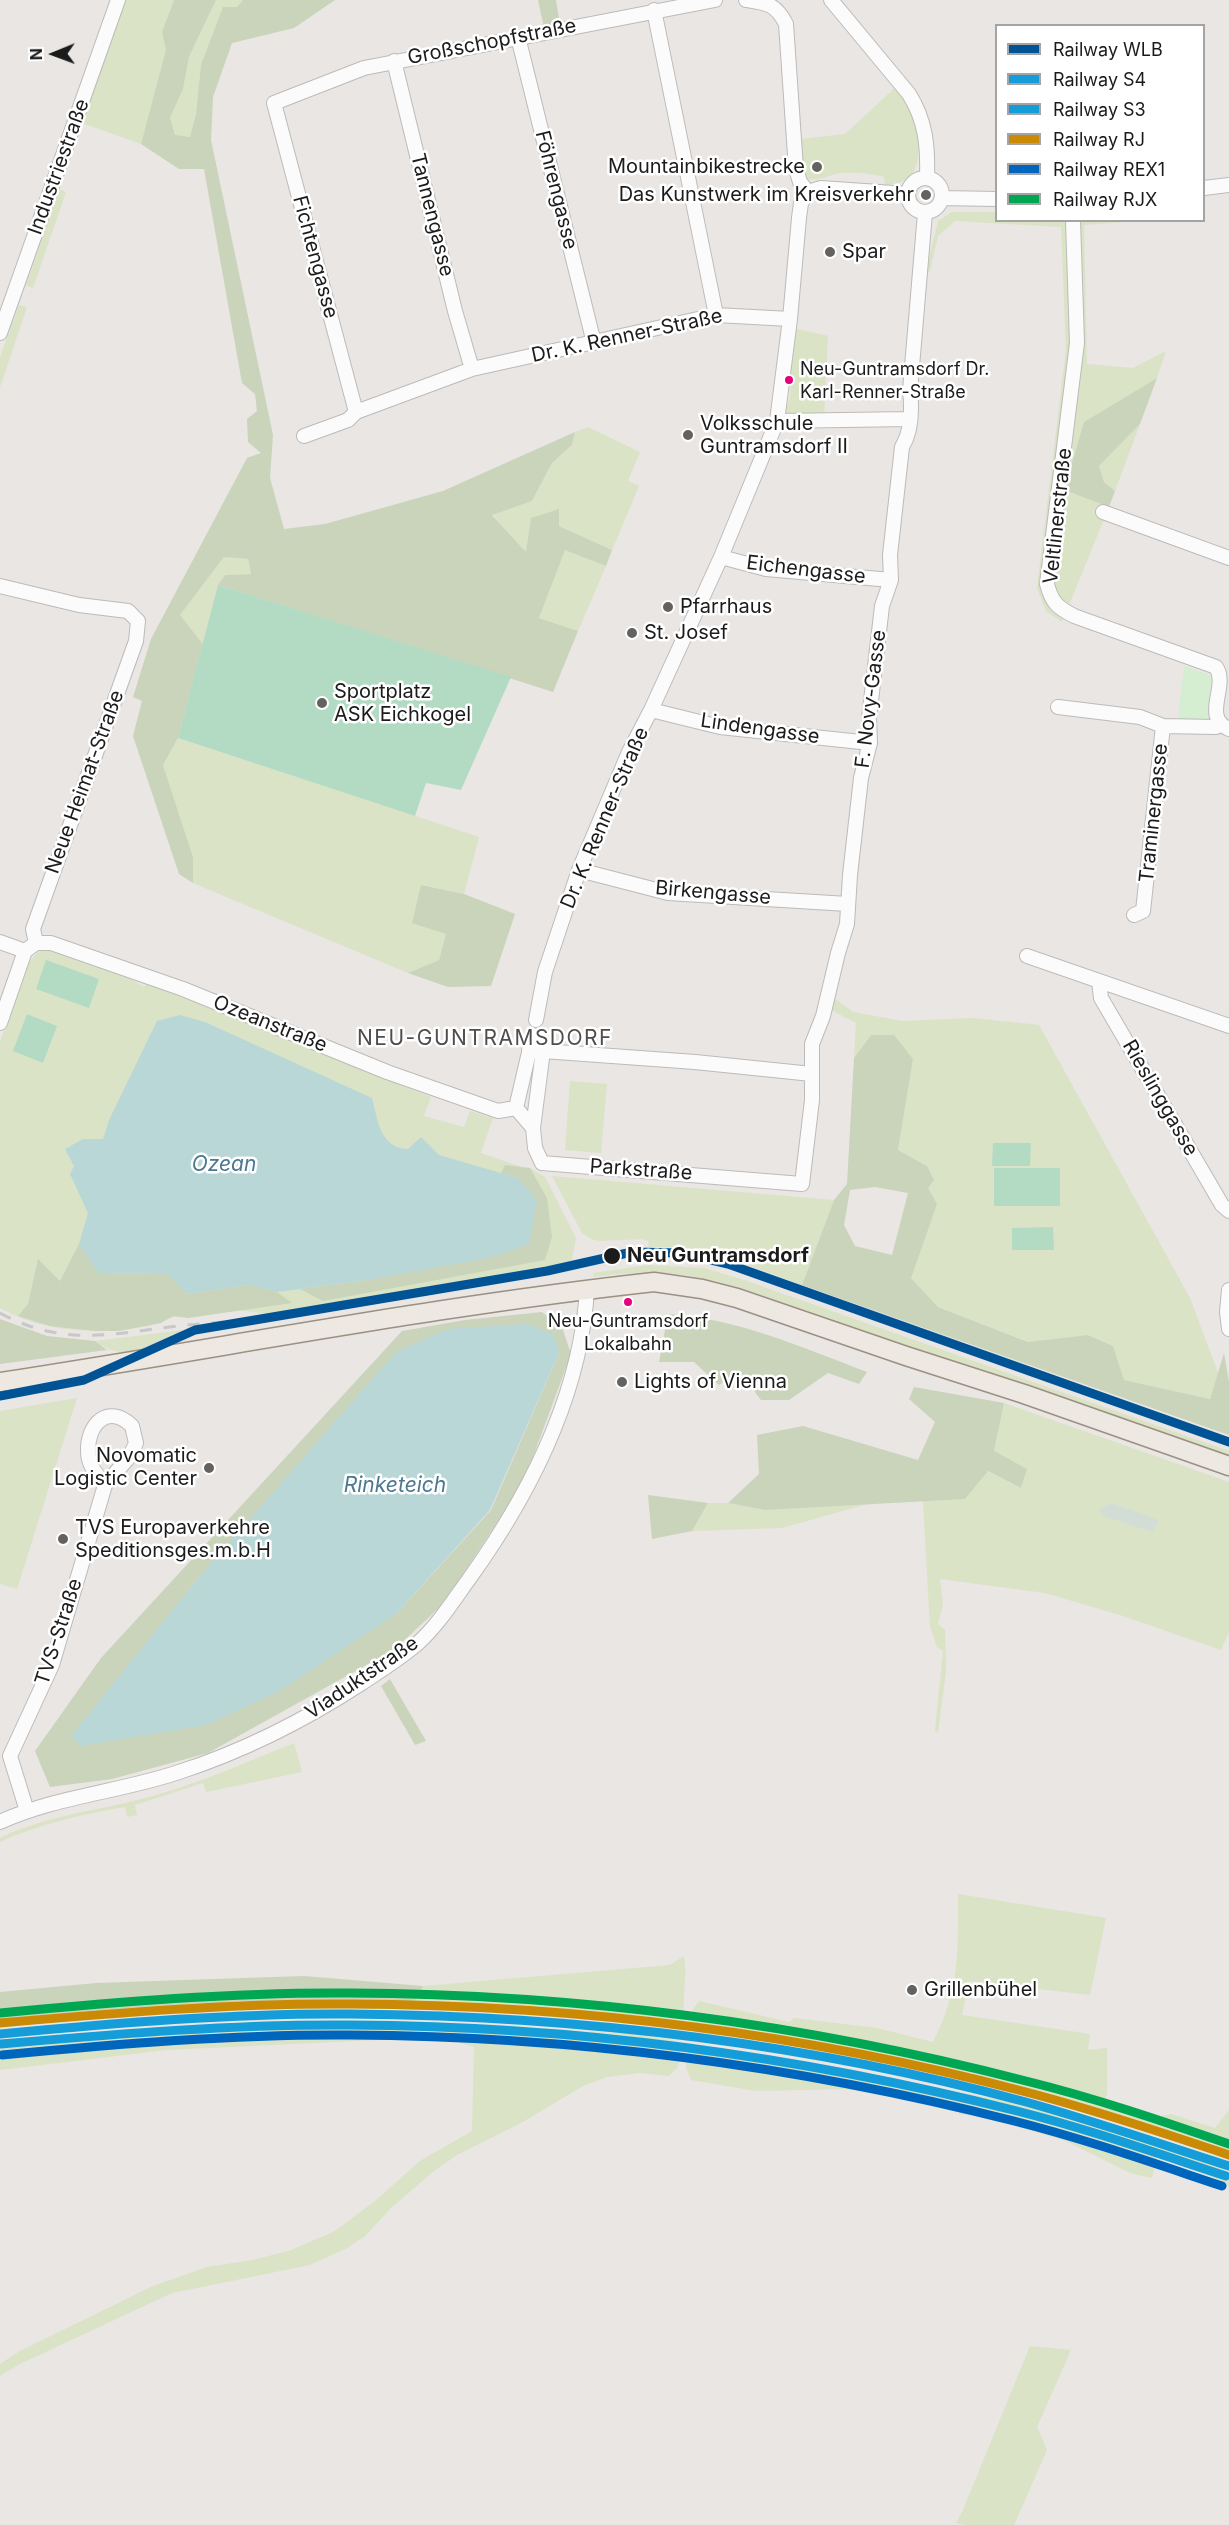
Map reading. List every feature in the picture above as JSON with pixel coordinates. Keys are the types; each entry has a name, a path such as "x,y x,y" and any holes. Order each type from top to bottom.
{"main road":[{"path":"0,1382 424,1311 587,1289 666,1282 737,1298 1024,1394 1229,1466"}],"street":[{"name":"Industriestraße","path":"0,333 118,0"},
{"name":"Großschopfstraße","path":"274,103 364,68 715,0"},
{"path":"746,0 778,9 786,24 796,169 800,182 808,192"},
{"path":"831,0 909,94 920,111 926,132 927,178"},
{"path":"654,10 716,315"},
{"name":"Föhrengasse","path":"518,37 594,343"},
{"name":"Tannengasse","path":"394,62 452,300 472,369"},
{"name":"Fichtengasse","path":"274,103 356,412"},
{"path":"927,178 939,185 942,198 937,208 925,213 912,207 908,194 914,182 927,178"},
{"path":"1205,188 1229,185"},
{"path":"790,319 801,203 808,192 821,188 908,194"},
{"path":"942,198 995,199"},
{"name":"F. Novy-Gasse","path":"802,1184 812,1100 812,1044 823,1016 844,936 861,778 870,742 869,718 882,606 891,580 890,555 902,447 907,440 910,419 910,390 925,213"},
{"name":"Veltlinerstraße","path":"1073,222 1077,343 1047,584 1052,600 1061,609 1074,616 1216,667 1220,674 1216,714 1224,727"},
{"name":"Dr. K. Renner-Straße","path":"304,436 348,420 356,412 472,369 716,315 790,319 777,421 721,557 651,710 629,752 579,870 545,972 536,1020"},
{"path":"777,421 910,419"},
{"path":"1103,512 1229,558"},
{"name":"Eichengasse","path":"721,557 766,569 891,580"},
{"name":"Neue Heimat-Straße","path":"0,586 79,605 128,611 138,621 136,641 33,928 30,947"},
{"path":"1058,707 1140,717 1164,726"},
{"name":"Lindengasse","path":"651,710 720,727 870,742"},
{"name":"Traminergasse","path":"1134,915 1143,911 1164,726 1224,727"},
{"name":"Birkengasse","path":"579,870 668,893 848,904"},
{"name":"Ozeanstraße","path":"0,942 30,947 51,942 183,990 387,1071 498,1111 516,1108"},
{"path":"0,1023 30,947"},
{"path":"1026,956 1229,1026"},
{"name":"Rieslinggasse","path":"1099,981 1101,998 1222,1204 1229,1211"},
{"path":"533,1035 536,1050 533,1128"},
{"path":"536,1050 812,1074"},
{"path":"516,1108 536,1050"},
{"name":"Parkstraße","path":"516,1108 533,1128 535,1148 542,1163 802,1184"},
{"name":"Viaduktstraße","path":"0,1822 27,1810 61,1800 178,1773 231,1753 324,1708 390,1665 418,1643 442,1616 487,1554 519,1504 570,1386 581,1345 587,1289"},
{"path":"1229,1290 1227,1312 1229,1329"},
{"name":"TVS-Straße","path":"27,1810 10,1756 52,1665 105,1485 130,1456 136,1443 132,1426 116,1416 104,1417 96,1423 90,1434 88,1452 91,1467 105,1485"}],"green space":[{"path":"125,0 174,0 162,32 167,50 141,144 82,123"},
{"path":"174,0 216,0 189,57 183,89 170,118 175,135 190,137 196,114 201,65 223,7 237,7 243,0 335,0 294,28 232,43 213,97 211,140 273,435 270,478 284,529 325,524 443,491 575,432 572,445 552,463 532,501 492,515 526,552 531,518 559,509 559,526 612,550 606,566 565,550 539,618 578,631 553,692 218,585 225,575 251,574 248,559 224,557 180,615 203,644 178,738 163,765 193,857 193,883 179,874 133,736 142,701 133,697 151,639 247,458 261,453 248,442 247,419 257,411 255,394 242,383 204,169 179,169 141,144 166,50 162,32"},
{"path":"216,0 243,0 201,65 196,114 190,137 175,136 170,118 183,89 189,57"},
{"path":"538,0 556,0 560,25 544,28"},
{"path":"897,86 912,112 918,139 917,161 914,171 908,178 898,183 885,185 884,177 869,174 841,173 811,180 802,175 799,168 801,139 845,134"},
{"path":"59,189 66,192 33,288 26,285"},
{"path":"952,212 995,212 995,222 1123,222 1084,225 1087,364 1133,368 1166,351 1157,378 1084,422 1064,490 1109,507 1062,622 1046,611 1037,588 1066,349 1061,227 955,221 938,236 930,271 925,274 938,221"},
{"path":"19,305 27,307 0,387 0,357"},
{"path":"793,328 828,336 824,415 785,413 790,397"},
{"path":"1157,378 1140,424 1099,466 1104,482 1115,491 1109,507 1064,490 1084,422"},
{"path":"1140,424 1115,491 1104,482 1099,466"},
{"path":"588,427 640,452 628,481 639,486 612,550 559,526 559,509 527,553 492,514 532,501 552,463 572,445 575,432"},
{"path":"565,549 606,566 578,631 539,618"},
{"path":"224,557 248,559 251,574 225,575 218,585 203,644 180,615"},
{"path":"218,585 511,677 461,790 426,783 415,816 178,738"},
{"path":"1184,666 1212,676 1207,720 1178,718"},
{"path":"178,738 479,837 464,894 422,885 446,934 439,960 408,973 193,883 193,857 163,765"},
{"path":"421,885 464,894 515,914 491,986 448,987 408,973 439,960 446,934 412,923"},
{"path":"47,950 129,978 144,987 146,983 431,1097 424,1116 464,1127 470,1111 493,1118 481,1153 530,1170 530,1168 545,1177 576,1238 572,1260 546,1267 269,1314 238,1310 188,1318 178,1317 130,1329 92,1331 54,1327 18,1317 0,1308 0,1042 27,965 38,952"},
{"path":"46,960 99,979 89,1008 36,989"},
{"path":"833,997 853,1012 903,1021 973,1018 1039,1025 1190,1298 1218,1373 1210,1399 1124,1380 1113,1346 1089,1335 1029,1342 938,1307 911,1278 928,1188 927,1166 898,1150 913,1059 893,1035 871,1035 854,1058 856,1023 829,1009"},
{"path":"27,1014 57,1026 43,1063 13,1051"},
{"path":"871,1035 894,1035 913,1059 898,1150 927,1166 934,1180 928,1188 937,1204 911,1278 938,1307 1028,1342 1088,1335 1113,1346 1124,1380 1210,1399 1224,1353 1229,1382 1229,1435 802,1285 834,1200 847,1184 854,1058","holes":["875,1187 908,1193 892,1255 855,1246 844,1225 850,1190"]},
{"path":"570,1081 607,1084 601,1153 565,1150"},
{"path":"993,1143 1031,1143 1030,1166 992,1166"},
{"path":"505,1165 530,1168 547,1198 552,1237 545,1260 323,1301 300,1289 367,1280 518,1178 501,1173"},
{"path":"994,1168 1060,1168 1060,1206 994,1206"},
{"path":"552,1176 834,1200 802,1285 708,1253 689,1249 649,1247 648,1241 642,1239 599,1241 591,1239 582,1233"},
{"path":"1053,1227 1054,1250 1012,1250 1012,1228"},
{"path":"79,1244 99,1274 166,1273 187,1294 249,1285 277,1292 292,1303 188,1318 173,1316 161,1323 119,1331 50,1326 18,1316 28,1304 38,1259 60,1281"},
{"path":"649,1265 704,1268 744,1280 1229,1451 1229,1460 741,1288 702,1278 668,1273 651,1272 594,1277 593,1273"},
{"path":"542,1312 563,1330 571,1354 523,1484 442,1605 395,1649 208,1753 112,1779 50,1787 35,1751 101,1658 402,1331 465,1320","holes":["559,1353 491,1510 397,1613 72,1737 200,1576"]},
{"path":"668,1314 719,1321 744,1328 867,1372 859,1384 828,1373 789,1400 761,1400 740,1372 719,1385 694,1362 659,1362"},
{"path":"0,1319 47,1336 95,1341 107,1350 0,1364"},
{"path":"184,1330 129,1352 118,1352 95,1341"},
{"path":"914,1387 1004,1403 994,1451 1027,1469 1021,1488 988,1471 965,1499 765,1510 728,1503 759,1474 757,1435 803,1426 918,1460 935,1422 909,1399"},
{"path":"77,1398 17,1589 0,1584 0,1411"},
{"path":"1004,1403 1229,1482 1229,1632 1221,1650 1123,1616 1045,1593 940,1579 943,1604 938,1624 945,1630 946,1671 938,1733 935,1731 943,1651 937,1647 930,1627 923,1501 965,1499 987,1471 1021,1488 1026,1469 994,1452"},
{"path":"648,1495 708,1503 692,1531 652,1539"},
{"path":"708,1503 728,1503 765,1510 871,1503 782,1528 692,1531"},
{"path":"390,1679 426,1741 415,1745 381,1686"},
{"path":"294,1743 302,1772 206,1792 203,1783 135,1805 137,1815 127,1817 125,1807 92,1813 61,1820 0,1842 0,1838 34,1825 154,1796 215,1775"},
{"path":"958,1894 1106,1918 1090,1995 969,1981 962,2015 1090,2034 1088,2050 1107,2048 1107,2094 1103,2104 1153,2118 1171,2114 1215,2128 1229,2110 1229,2152 1079,2103 949,2070 691,2026 693,2009 699,2001 789,2022 794,2018 877,2028 933,2042 948,2005 956,1970"},
{"path":"684,1956 684,2025 561,2011 414,2002 423,1986 670,1965"},
{"path":"304,1976 423,1986 414,2002 207,2006 0,2020 0,1992 96,1983"},
{"path":"270,2021 501,2025 652,2036 681,2042 678,2067 669,2076 640,2073 607,2077 583,2086 521,2123 457,2155 434,2171 391,2208 365,2236 347,2248 310,2265 172,2293 20,2364 0,2376 0,2364 20,2351 153,2286 207,2267 289,2251 335,2231 375,2201 420,2161 472,2131 474,2047 440,2037 166,2050 0,2070 0,2042"},
{"path":"689,2043 1017,2103 1183,2154 1229,2172 1229,2186 1159,2149 1152,2178 1130,2173 1066,2141 982,2116 959,2114 960,2107 847,2089 756,2091 691,2080 686,2067"},
{"path":"1030,2346 1071,2350 1037,2427 1047,2450 1014,2525 956,2523 963,2510"}],"shaded area":[{"path":"1112,1503 1159,1520 1152,1532 1104,1516 1098,1509"}],"water":[{"name":"Ozean","path":"180,1015 205,1022 372,1098 382,1132 391,1144 408,1149 421,1137 439,1155 518,1178 537,1200 529,1244 489,1258 367,1280 277,1292 249,1285 187,1294 166,1273 99,1274 79,1244 88,1213 70,1174 74,1166 65,1149 83,1139 103,1139 109,1120 157,1021"},
{"name":"Rinketeich","path":"528,1324 554,1335 559,1353 490,1510 397,1613 278,1692 206,1725 81,1746 71,1736 200,1576 396,1352 448,1329"}],"railway":[{"path":"0,1313 23,1324 45,1330 87,1335 260,1319"}],"rail line":[{"name":"WLB","path":"0,1396 84,1380 195,1330 547,1271 632,1252 682,1253 728,1264 1229,1442"},
{"name":"RJX","path":"0,2013 175,1998 306,1993 435,1995 606,2006 775,2028 943,2061 1077,2095 1229,2144"},
{"name":"RJ","path":"0,2023 175,2009 306,2004 435,2006 606,2017 776,2039 943,2072 1077,2106 1229,2155"},
{"name":"S4","path":"0,2034 175,2020 306,2014 435,2016 606,2027 776,2049 943,2081 1051,2109 1229,2166"},
{"name":"S3","path":"1,2044 175,2030 306,2025 434,2027 602,2038 769,2060 852,2074 935,2092 1070,2126 1226,2176"},
{"name":"REX1","path":"2,2055 176,2040 306,2035 434,2037 601,2048 768,2070 850,2084 932,2102 1067,2136 1222,2186"}],"place":[{"name":"Mountainbikestrecke","path":"817,167"},
{"name":"Das Kunstwerk im Kreisverkehr","path":"926,195"},
{"name":"Spar","path":"830,252"},
{"name":"Neu-Guntramsdorf Dr. Karl-Renner-Straße","path":"789,380"},
{"name":"Volksschule Guntramsdorf II","path":"688,435"},
{"name":"Pfarrhaus","path":"668,607"},
{"name":"St. Josef","path":"632,633"},
{"name":"Sportplatz ASK Eichkogel","path":"322,703"},
{"name":"Neu Guntramsdorf","path":"612,1256"},
{"name":"Neu-Guntramsdorf Lokalbahn","path":"628,1302"},
{"name":"Lights of Vienna","path":"622,1382"},
{"name":"Novomatic Logistic Center","path":"209,1468"},
{"name":"TVS Europaverkehre Speditionsges.m.b.H","path":"63,1539"},
{"name":"Grillenbühel","path":"912,1990"}],"district":[{"name":"NEU-GUNTRAMSDORF","path":"485,1039"}]}
